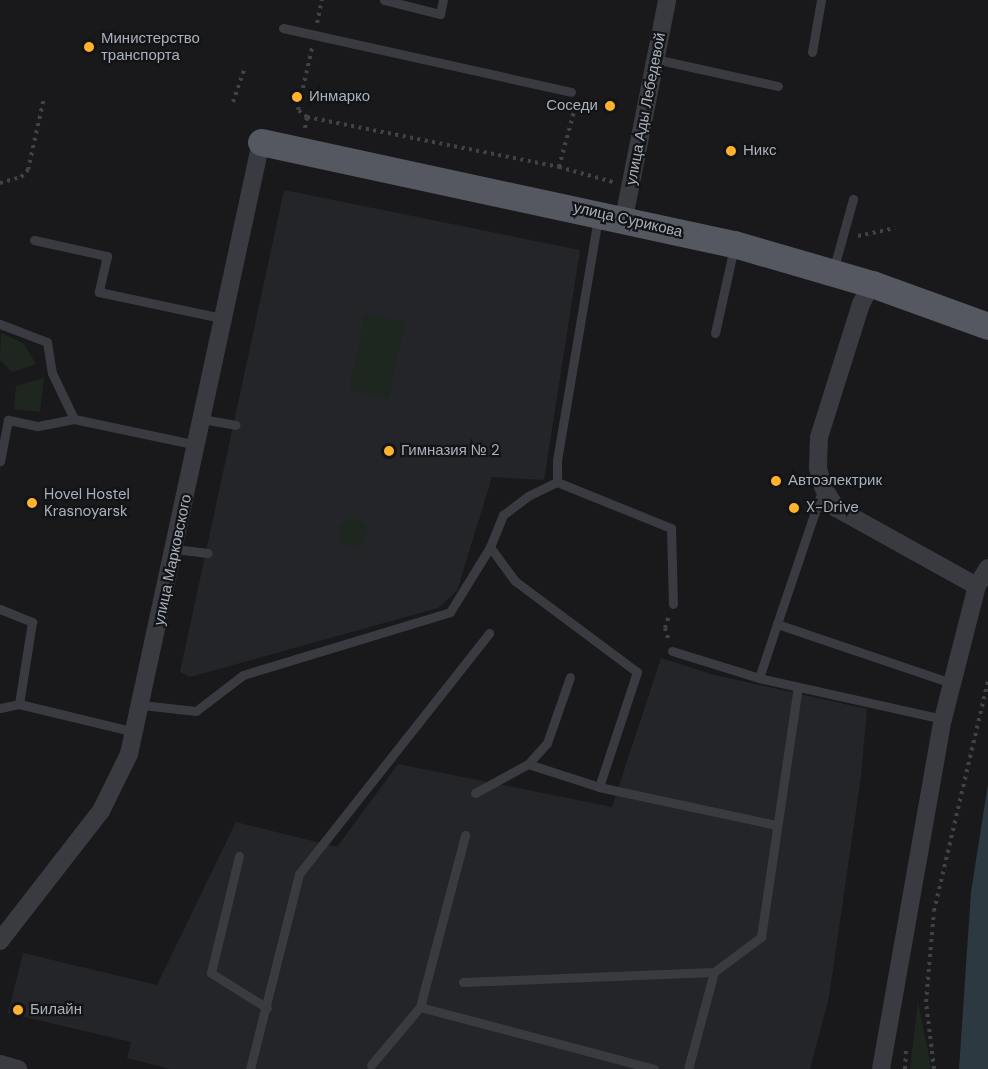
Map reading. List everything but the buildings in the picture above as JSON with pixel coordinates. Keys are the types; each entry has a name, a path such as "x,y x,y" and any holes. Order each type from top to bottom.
{"main road":[{"name":"улица Сурикова","path":"261,142 734,244 872,284 988,326"}],"street":[{"name":"улица Ады Лебедевой","path":"611,216 631,187 667,0"},
{"name":"улица Марковского","path":"0,941 101,811 136,732 197,445 221,318 261,142"},
{"path":"872,284 861,304 819,437 818,468 823,487 836,508 977,586"},
{"path":"881,1069 943,719 977,586 988,568"},
{"path":"0,1064 18,1069"}],"lane":[{"path":"384,0 440,14 443,0"},
{"path":"812,52 821,0"},
{"path":"283,28 571,92"},
{"path":"655,59 778,86"},
{"path":"832,273 853,199"},
{"path":"557,482 557,461 611,216"},
{"path":"34,240 107,256 99,292 221,318"},
{"path":"715,333 734,244"},
{"path":"0,324 47,342 52,373 74,419"},
{"path":"0,461 8,420 37,426 74,419 197,445"},
{"path":"202,419 235,425"},
{"path":"142,705 196,711 243,675 450,612 490,547 503,515 528,496 557,482 671,528 673,604"},
{"path":"759,678 823,487"},
{"path":"490,547 515,581 637,672 599,787"},
{"path":"175,549 208,553"},
{"path":"0,609 32,622 19,704"},
{"path":"777,624 951,683"},
{"path":"250,1069 299,874 489,633"},
{"path":"672,651 759,678 943,719"},
{"path":"475,793 528,764 547,743 570,678"},
{"path":"463,982 714,972 761,937 798,687"},
{"path":"0,708 19,704 136,732"},
{"path":"528,764 599,787 777,825"},
{"path":"370,1065 420,1007 465,835"},
{"path":"239,856 211,973 267,1008"},
{"path":"688,1069 714,972"},
{"path":"420,1007 654,1069"}],"path":[{"path":"322,0 298,110 307,117 559,167 631,187"},
{"path":"233,102 244,70"},
{"path":"298,82 304,83"},
{"path":"0,183 21,177 28,170 44,98"},
{"path":"559,167 576,103"},
{"path":"305,128 307,117"},
{"path":"842,239 895,228"},
{"path":"672,651 664,628 673,604"},
{"path":"934,1069 926,1002 934,911 988,680"}],"shaded area":[{"name":"Гимназия № 2","path":"284,190 580,250 544,480 492,477 457,591 438,608 190,677 180,672"},
{"path":"365,314 405,322 389,398 349,390"},
{"path":"1,333 23,343 36,364 12,372 0,360"},
{"path":"44,378 40,412 14,409 16,386"},
{"path":"353,519 363,523 367,533 363,543 353,547 343,543 339,533 343,523"},
{"path":"661,658 711,674 867,709 861,776 829,997 810,1069 170,1069 127,1058 131,1042 8,1013 23,953 157,985 236,822 337,847 398,764 612,807"},
{"path":"988,784 988,1069 959,1069 971,892"},
{"path":"918,1002 930,1061 930,1069 910,1069"}],"place":[{"name":"Министерство транспорта","path":"89,47"},
{"name":"Инмарко","path":"297,97"},
{"name":"Соседи","path":"610,106"},
{"name":"Никс","path":"731,151"},
{"name":"Гимназия № 2","path":"389,451"},
{"name":"Автоэлектрик","path":"776,481"},
{"name":"Hovel Hostel Krasnoyarsk","path":"32,503"},
{"name":"X-Drive","path":"794,508"},
{"name":"Билайн","path":"18,1010"}]}
